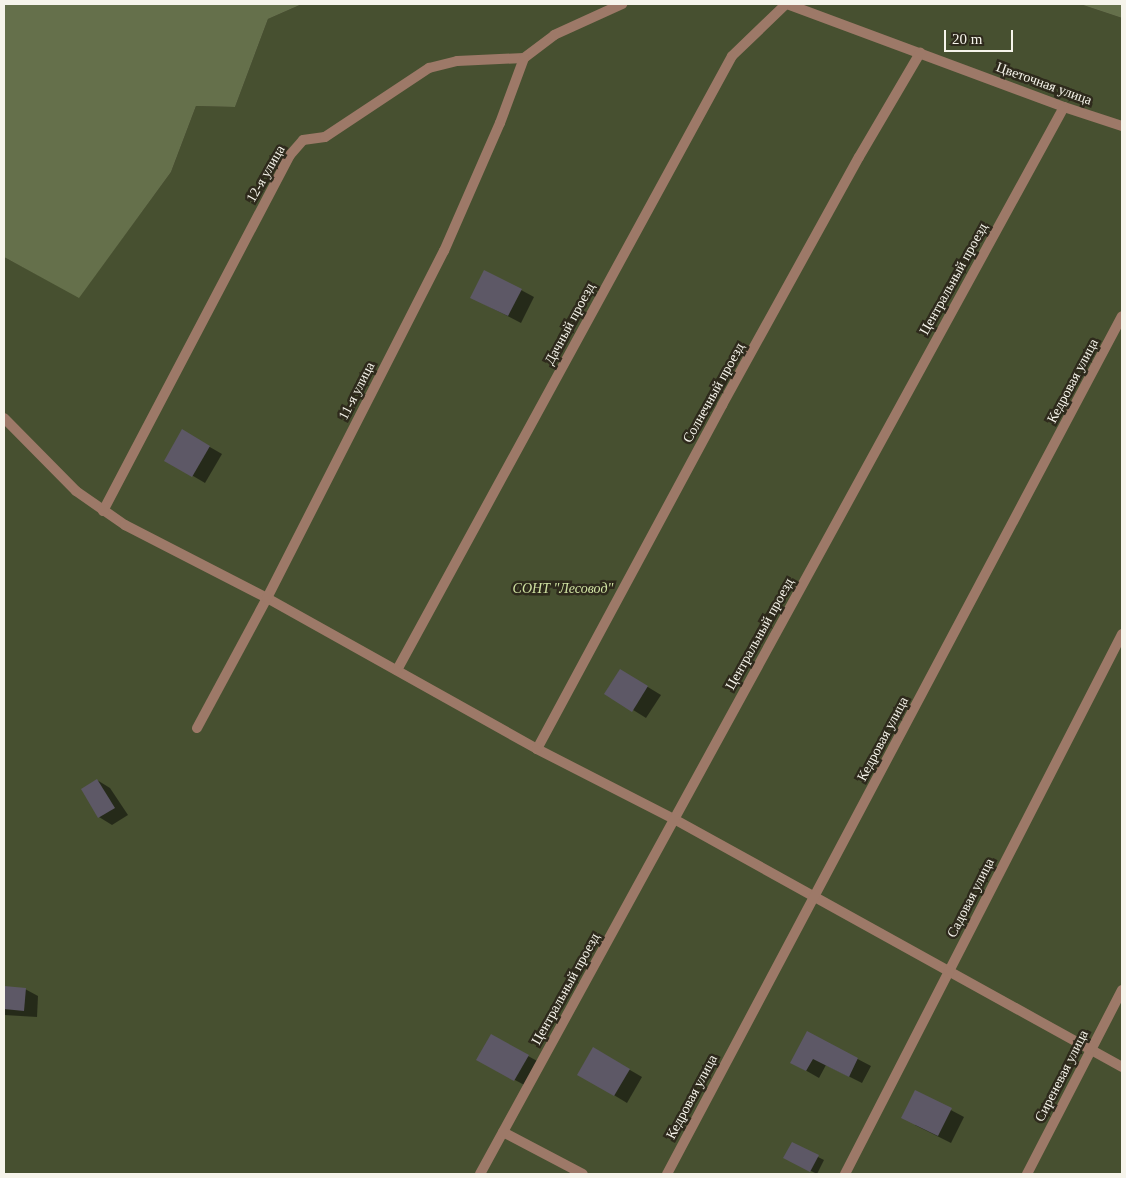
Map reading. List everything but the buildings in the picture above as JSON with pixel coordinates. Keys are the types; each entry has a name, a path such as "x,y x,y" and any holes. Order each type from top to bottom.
{"street":[{"path":"524,58 554,35 622,4"},
{"name":"Цветочная улица","path":"786,4 1064,107 1122,126"},
{"name":"Дачный проезд","path":"397,670 732,56 786,4"},
{"name":"Солнечный проезд","path":"537,749 727,396 859,157 920,53"},
{"name":"12-я улица","path":"102,511 290,155 303,140 326,136 429,68 457,61 524,58"},
{"name":"11-я улица","path":"197,728 267,598 444,251 500,123 524,58"},
{"name":"Центральный проезд","path":"480,1174 1064,107"},
{"name":"Кедровая улица","path":"667,1174 1122,316"},
{"path":"4,418 76,491 102,511 125,525 267,598 537,749 674,820 1122,1067"},
{"name":"Садовая улица","path":"845,1174 1122,634"},
{"name":"Сиреневая улица","path":"1027,1174 1122,990"},
{"path":"503,1132 583,1174"}],"green space":[{"path":"4,4 302,4 268,19 235,107 196,106 171,172 79,298 4,257"},
{"name":"СОНТ \"Лесовод\"","path":"302,4 1080,4 1122,18 1122,1174 4,1174 4,257 79,297 171,172 196,106 235,107 268,19"},
{"path":"1080,4 1122,4 1122,18"}]}
